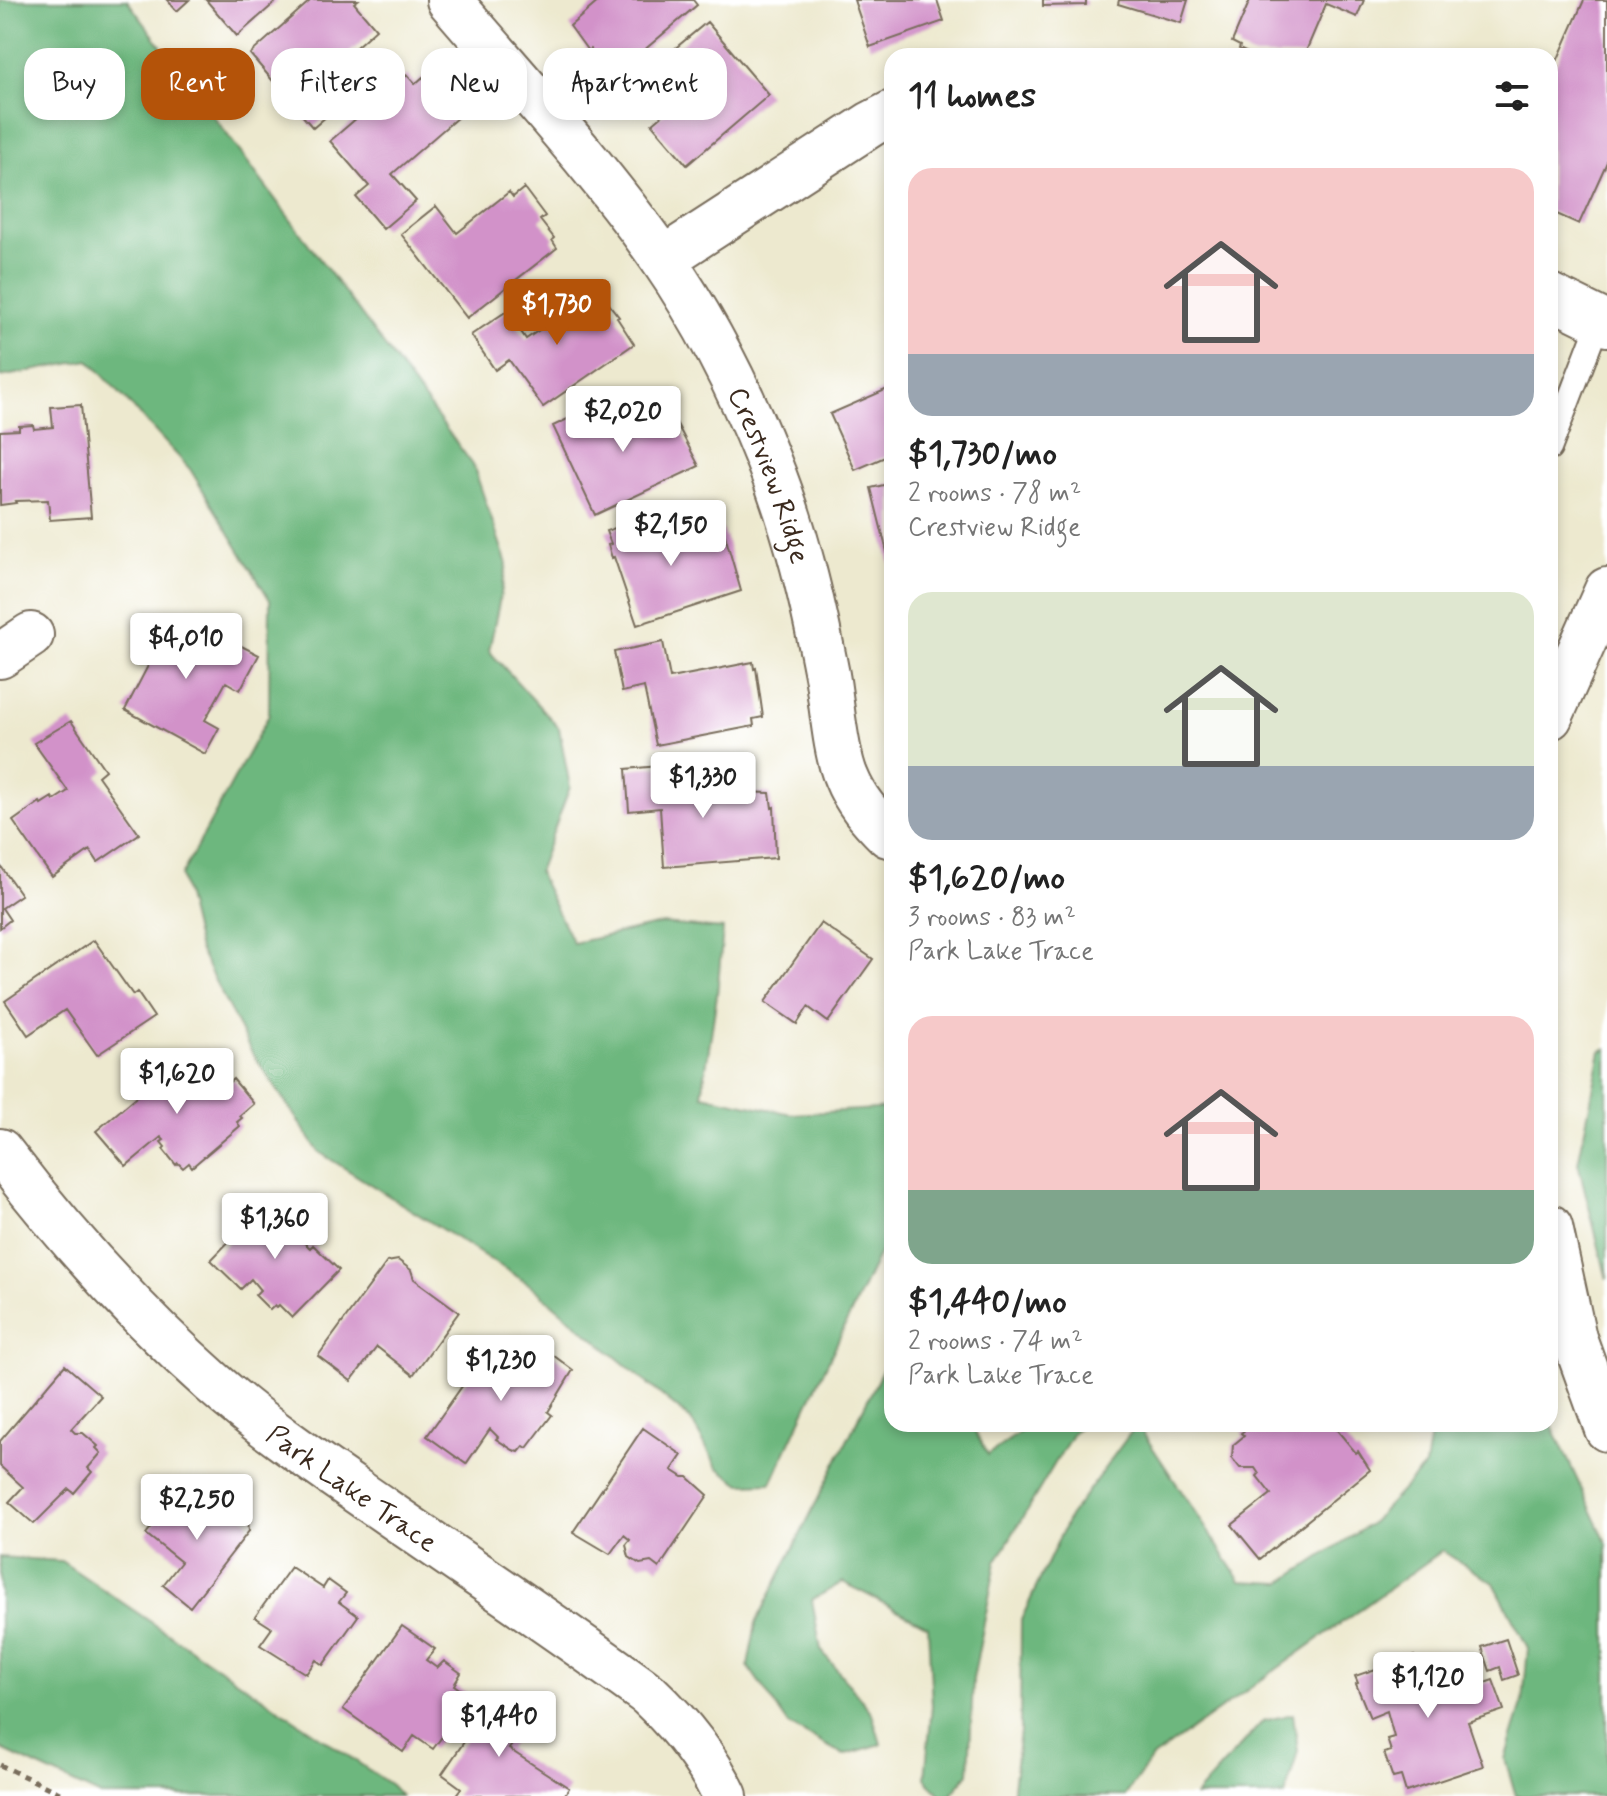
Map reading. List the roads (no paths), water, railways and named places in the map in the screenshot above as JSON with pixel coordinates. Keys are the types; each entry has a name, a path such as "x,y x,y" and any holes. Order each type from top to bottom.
{"street":[{"name":"Crestview Ridge","path":"449,0 620,201 663,259 738,391 769,461 794,532 813,606 844,774 862,808 884,831"},
{"path":"663,259 884,118"},
{"path":"1558,299 1604,316"},
{"path":"1558,700 1607,590"},
{"path":"1558,706 1607,653"},
{"name":"Park Lake Trace","path":"0,1151 99,1272 154,1329 215,1384 279,1436 648,1694 674,1718 697,1747 725,1796"},
{"path":"1558,1264 1574,1338 1607,1429"}],"lane":[{"path":"1558,424 1604,316"}]}
